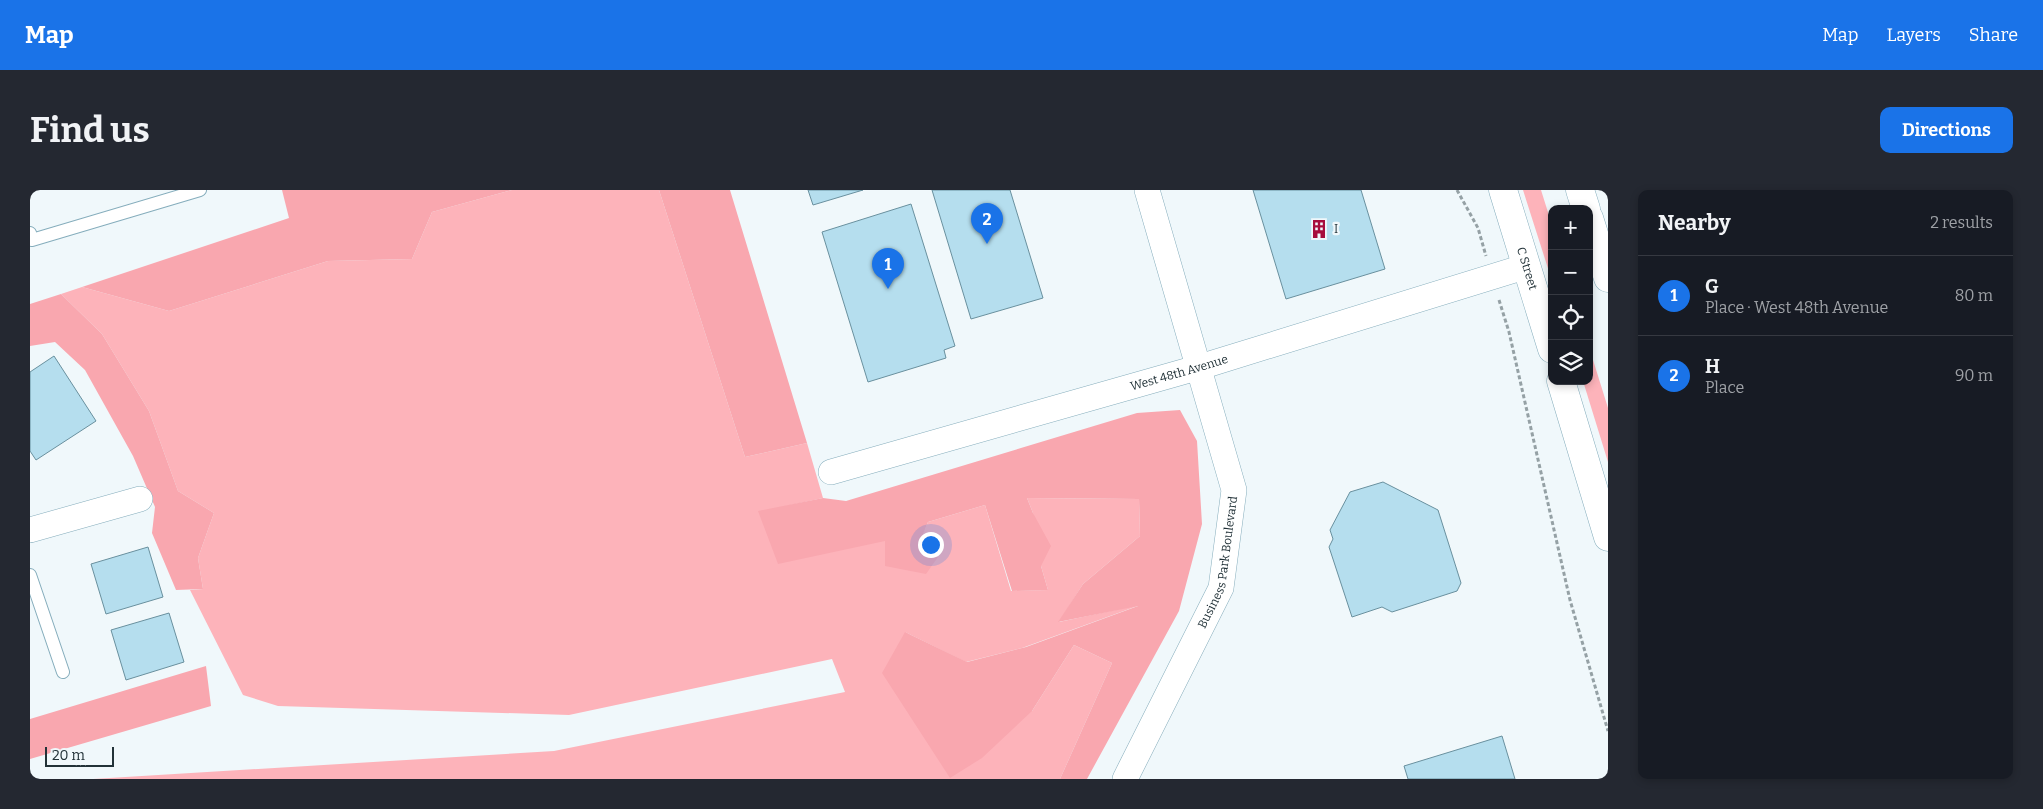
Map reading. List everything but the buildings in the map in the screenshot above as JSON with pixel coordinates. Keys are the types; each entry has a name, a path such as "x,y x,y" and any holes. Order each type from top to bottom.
{"main road":[{"name":"C Street","path":"1503,190 1550,340"},
{"path":"1580,190 1585,205"},
{"path":"1593,226 1604,248 1608,278"},
{"path":"1563,385 1608,537"}],"street":[{"name":"Business Park Boulevard","path":"1128,778 1221,588 1234,490 1200,367 1147,190"},
{"name":"West 48th Avenue","path":"831,472 1200,367 1527,266"},
{"path":"30,530 140,499"}],"lane":[{"path":"30,233 32,240 200,190"},
{"path":"30,576 63,672"}],"path":[{"path":"1457,190 1478,228 1509,332 1570,600 1608,731"}],"shaded area":[{"path":"282,190 512,190 432,212 412,259 328,261 169,311 82,287 289,218"},
{"path":"512,190 659,190 745,457 807,443 823,498 759,512 917,547 928,522 985,505 1011,591 1048,590 1041,566 1033,513 1027,498 1139,499 1140,536 1083,584 1059,622 1143,604 1022,648 966,662 905,632 1032,711 1074,645 1112,663 1060,779 93,779 554,751 845,692 832,659 569,715 278,706 243,695 190,590 203,589 198,558 214,513 178,491 149,411 102,334 61,294 82,287 169,311 328,261 412,259 432,212"},
{"path":"659,190 730,190 807,443 745,457"},
{"path":"1523,190 1541,190 1548,212 1548,268"},
{"path":"61,294 102,334 149,411 178,491 214,513 198,558 203,589 176,590 152,533 155,507 133,456 85,370 55,342 30,346 30,304"},
{"path":"1593,360 1608,408 1608,462 1584,385 1593,385"},
{"path":"1180,410 1197,441 1202,524 1179,611 1087,779 1060,779 1112,663 1074,645 1032,711 982,758 950,778 882,673 905,632 967,662 1026,647 1138,606 1058,622 1083,584 1140,536 1139,499 1027,498 1051,546 1041,566 1048,590 1012,591 985,505 928,522 918,547 938,557 926,574 885,566 885,541 778,564 758,511 823,498 846,501 1137,413"},
{"path":"206,666 211,706 30,759 30,719"}],"place":[{"name":"I","path":"1319,229"},
{"name":"H","path":"987,244"},
{"name":"G","path":"888,289"}]}
